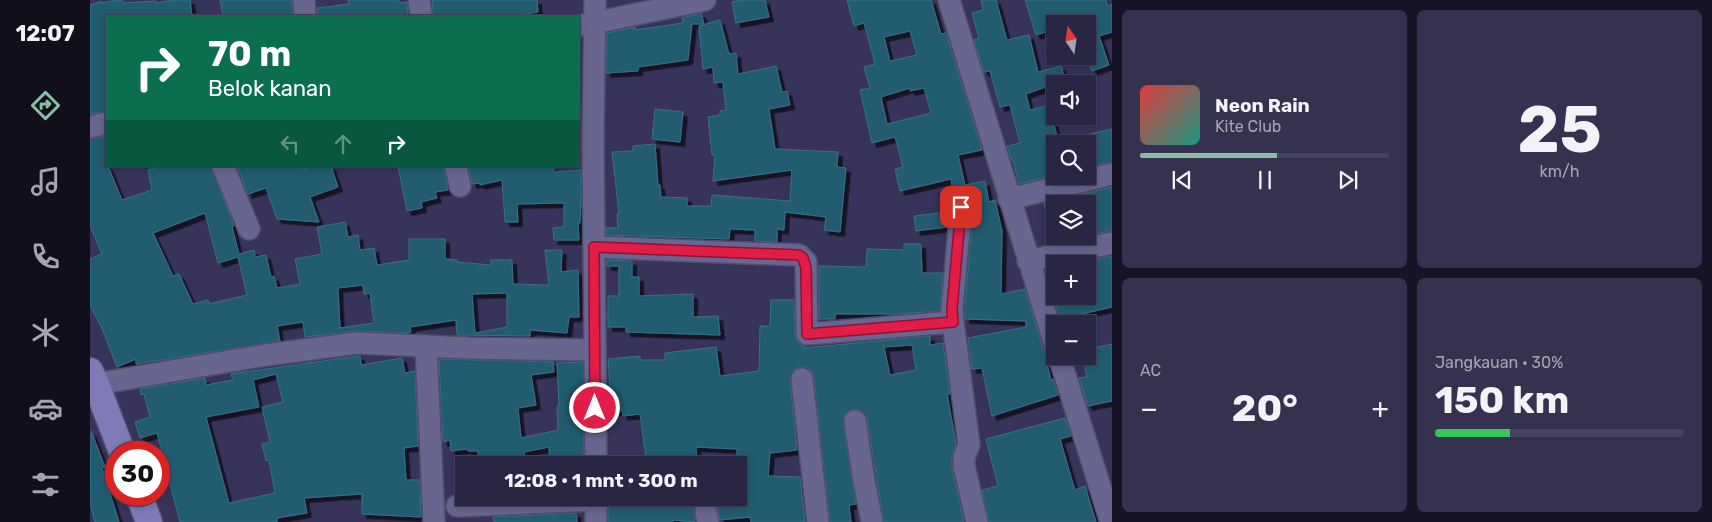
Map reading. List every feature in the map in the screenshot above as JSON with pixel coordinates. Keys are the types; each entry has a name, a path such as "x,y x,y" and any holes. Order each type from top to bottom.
{"main road":[{"path":"93,377 118,441"},
{"path":"142,506 149,522"}],"street":[{"path":"304,0 305,15"},
{"path":"420,0 421,15"},
{"path":"595,0 587,24 593,136 596,456"},
{"path":"587,24 705,0"},
{"path":"949,0 1046,317"},
{"path":"90,127 105,123"},
{"path":"223,167 249,229"},
{"path":"1009,199 1112,174"},
{"path":"961,207 952,309 969,445 964,458 964,466 977,522"},
{"path":"1028,261 1112,244"},
{"path":"594,247 799,255 803,258 806,268 807,334 953,322"},
{"path":"93,377 357,343 468,348 595,350"},
{"path":"426,346 442,510 493,506"},
{"path":"1061,365 1111,522"},
{"path":"802,379 818,522"},
{"path":"856,421 872,522"},
{"path":"596,506 596,522"}],"building":[{"path":"116,0 122,0 123,3 156,1 156,3 190,0 192,15 105,15 105,111 90,114 90,5 102,1 102,3"},
{"path":"220,0 292,0 292,15 223,15"},
{"path":"348,0 399,0 399,3 407,2 408,15 318,15 317,8 349,4"},
{"path":"432,0 537,0 538,12 518,15 433,15"},
{"path":"765,0 769,17 736,23 732,2"},
{"path":"847,0 931,0 941,34 946,33 982,150 958,155 965,185 985,181 989,202 995,200 1002,231 1001,294 1025,289 1043,349 1046,353 1046,365 1058,395 992,416 982,368 972,369 968,338 1026,327 1026,321 965,319 972,202 969,197 963,195 954,197 951,179 900,191 895,169 903,167 895,137 872,143 860,90 870,88 864,67 875,64 864,23 854,26","holes":["910,31 917,55 890,61 884,37","910,88 910,91 924,88 931,113 887,124 881,97"]},
{"path":"981,0 996,0 1007,40 1029,35 1038,72 1061,66 1064,75 1046,75 1046,87 1026,94 1030,110 1046,106 1046,125 1054,125 1057,135 1046,135 1046,177 1019,184 1007,146 1020,143 1010,105 1000,107 990,71 984,72 974,40 979,38 972,13 983,10"},
{"path":"1025,0 1106,0 1107,6 1112,4 1112,32 1099,36 1109,65 1092,71 1090,65 1096,65 1096,15 1046,15 1046,32 1036,35"},
{"path":"701,13 704,24 692,24 688,60 638,67 638,71 606,73 607,33 635,27 635,30 683,23 682,18"},
{"path":"720,20 729,54 736,53 738,74 776,66 782,92 787,91 790,105 769,109 775,149 838,152 837,167 846,168 840,232 824,230 826,217 785,212 784,230 777,229 777,242 755,241 755,230 730,229 729,239 606,235 606,228 618,228 617,214 619,214 612,152 633,151 633,146 655,144 658,185 660,185 661,197 687,198 687,206 711,206 712,195 790,201 792,170 713,181 715,155 712,155 708,117 720,115 720,111 726,110 723,82 714,83 713,67 703,69 699,26"},
{"path":"655,109 683,112 680,142 652,139"},
{"path":"1112,129 1112,162 1096,165 1096,135 1090,134"},
{"path":"105,136 105,167 108,167 122,200 152,190 148,170 160,167 211,167 234,226 232,227 239,254 254,250 255,257 266,255 271,277 274,276 277,288 300,284 295,259 322,254 317,227 345,222 348,237 358,235 360,250 374,248 377,265 409,260 409,239 445,239 445,259 491,265 491,260 512,260 513,284 549,285 545,250 562,250 561,272 578,270 579,317 569,317 567,333 530,330 530,336 457,335 456,320 410,327 411,332 404,333 356,331 305,337 303,322 277,326 280,341 136,364 136,359 117,367 101,326 90,306 90,259 102,254 90,226 90,139","holes":["205,213 218,263 238,257 247,295 209,304 208,300 193,304 179,274 173,276 153,233","363,285 364,294 370,293 374,323 340,328 338,288","507,293 507,327 475,333 472,294"]},
{"path":"237,167 300,167 301,170 309,167 331,167 338,187 310,197 319,222 277,219 266,188 248,194"},
{"path":"398,167 444,167 448,190 435,192 437,198 421,202 422,208 407,211"},
{"path":"469,167 553,167 554,172 581,170 579,240 554,240 553,228 564,227 564,203 517,204 518,222 505,222 502,180 480,185 480,183 472,184"},
{"path":"1112,187 1112,231 1096,234 1096,195 1078,195"},
{"path":"948,212 947,227 916,231 914,216"},
{"path":"904,244 921,244 922,273 943,273 940,311 899,314 835,314 835,319 819,319 819,266 866,267 867,249 904,250"},
{"path":"1112,256 1112,307 1077,315 1059,315 1056,305 1096,305 1096,259"},
{"path":"607,260 632,261 632,277 639,277 639,296 693,294 693,317 718,316 720,335 626,332 626,327 608,327 608,296 619,296 619,266 607,266"},
{"path":"771,300 794,300 795,335 797,341 804,348 930,336 930,345 943,343 950,394 947,394 956,443 952,457 952,469 964,522 884,522 867,419 864,413 854,409 847,412 843,422 856,504 849,505 851,522 830,522 814,378 812,371 807,367 795,369 791,374 790,380 797,450 770,453 768,476 800,477 805,522 751,522 750,517 720,520 716,506 747,506 747,456 737,455 737,449 696,447 696,456 646,456 640,414 623,416 622,410 608,412 608,389 610,389 608,359 640,356 640,360 665,360 665,353 716,347 720,376 759,371 760,326 770,326","holes":["912,345 916,370 890,375 884,347"]},
{"path":"1112,344 1112,401 1088,406 1079,378 1087,377 1084,365 1096,365 1096,347"},
{"path":"358,356 360,356 361,365 402,358 405,373 415,371 418,446 404,448 406,480 420,480 421,517 362,514 362,494 304,498 307,513 277,518 277,522 180,522 170,483 170,441 159,441 157,433 140,438 135,422 150,417 144,394 141,395 140,389 205,378 206,385 233,380 231,374","holes":["276,374 283,402 262,407 270,442 262,444 266,461 269,460 275,493 229,503 206,417 259,407 253,380"]},
{"path":"439,359 553,362 554,372 531,375 536,405 518,408 521,438 558,430 557,363 583,362 584,456 550,456 549,447 524,452 524,456 478,456 478,451 468,451 467,449 451,451 450,440 443,442"},
{"path":"1065,418 1071,436 1060,439 1071,477 1075,490 1085,486 1096,522 989,522 982,490 998,486 986,439"},
{"path":"91,431 105,467 102,468 105,478 105,506 114,506 119,522 95,522 90,503"},
{"path":"608,506 695,506 695,522 673,520 673,522 608,522"},
{"path":"576,513 577,522 494,522 493,517"}],"route":[{"path":"595,408 594,247 799,255 806,262 807,334 953,322 952,309 961,207"}]}
